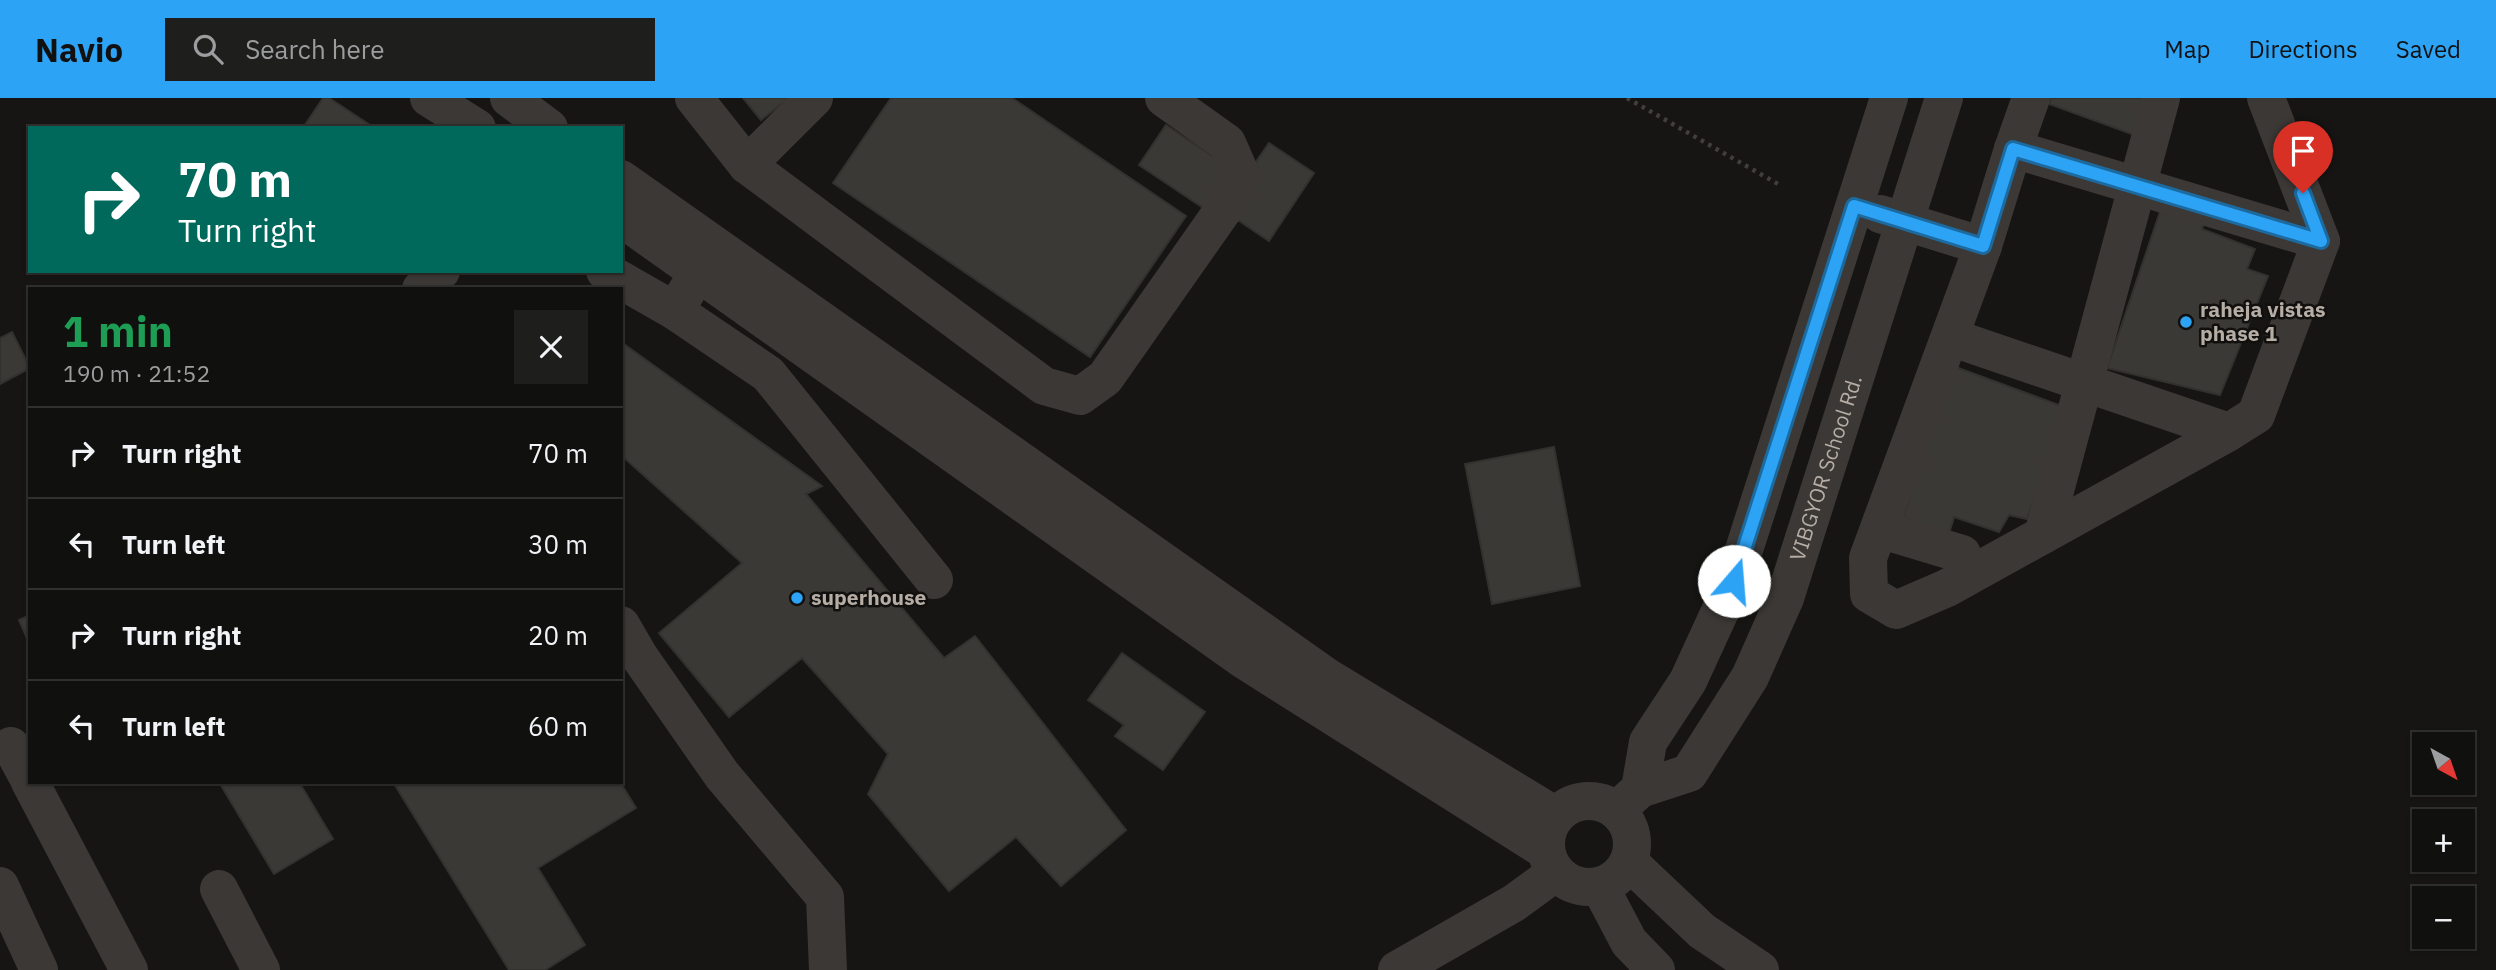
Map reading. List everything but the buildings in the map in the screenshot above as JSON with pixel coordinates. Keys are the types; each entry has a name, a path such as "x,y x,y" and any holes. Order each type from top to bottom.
{"street":[{"path":"429,98 474,126"},
{"path":"509,98 546,126"},
{"path":"694,98 747,165 1044,386 1080,396 1105,379 1223,210 1241,175 1227,143 1164,98"},
{"path":"747,165 814,98"},
{"path":"623,180 1327,677 1552,846 1568,883 1584,888 1600,887 1618,878 1629,862 1633,844 1628,800 1648,742 1688,681 1734,581 1889,98"},
{"name":"VIBGYOR School Rd.","path":"1628,800 1689,773 1750,677 1785,598 1944,98"},
{"path":"2031,98 1983,246 1868,558 1870,594 1896,610 1947,588 2256,415 2321,241 2266,98"},
{"path":"2043,535 2161,98"},
{"path":"2013,149 2321,241"},
{"path":"1854,206 1983,246"},
{"path":"623,219 1244,660 1552,846"},
{"path":"675,311 697,271"},
{"path":"423,287 439,273"},
{"path":"608,273 675,311 768,374 934,580"},
{"path":"1950,337 2229,432"},
{"path":"1879,529 1962,554"},
{"path":"623,628 639,656 722,775 825,897 828,970"},
{"path":"11,746 28,778"},
{"path":"31,784 128,970"},
{"path":"1397,970 1514,903 1552,846 1566,807 1578,802 1605,804 1628,800"},
{"path":"1629,862 1702,932 1760,970"},
{"path":"0,886 39,970"},
{"path":"1600,887 1629,942 1656,970"},
{"path":"219,889 261,970"}],"path":[{"path":"1626,98 1777,184"}],"place":[{"name":"raheja vistas phase 1","path":"2186,322"},
{"name":"superhouse","path":"797,598"}],"route":[{"path":"1734,581 1854,206 1983,246 2013,149 2321,241 2303,193"}]}
